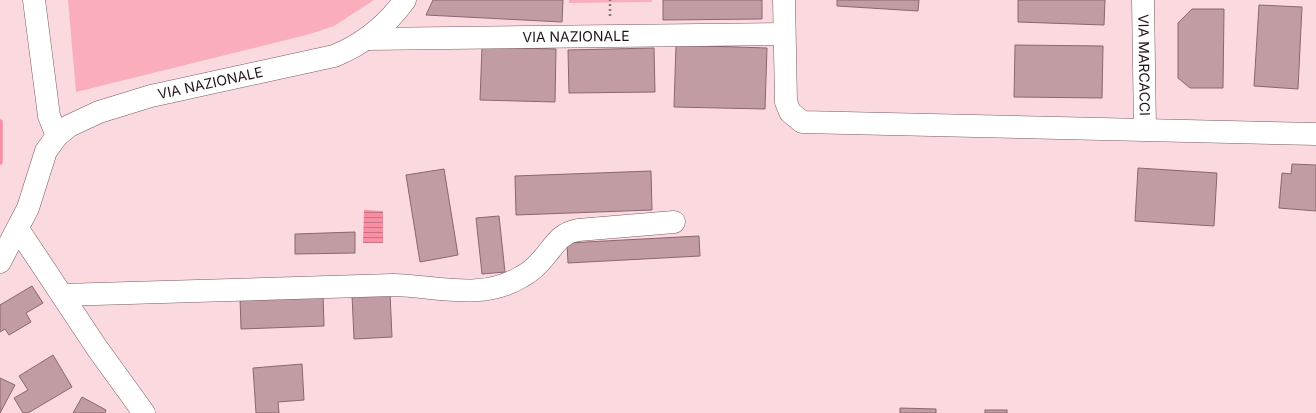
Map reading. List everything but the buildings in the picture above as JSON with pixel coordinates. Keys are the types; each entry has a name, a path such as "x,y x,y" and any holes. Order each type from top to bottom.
{"street":[{"path":"0,262 30,203 46,150 56,136 49,116 34,0"},
{"name":"VIA NAZIONALE","path":"56,136 69,126 99,112 150,96 324,59 346,51 368,39 385,25 405,0"},
{"path":"784,0 786,102 790,112 802,122 1316,134"},
{"name":"VIA MARCACCI","path":"1143,0 1145,129"},
{"name":"VIA NAZIONALE","path":"368,39 784,34"},
{"path":"62,295 393,285 425,286 466,291 486,291 506,285 528,273 547,255 556,241 566,233 578,230 674,222"},
{"path":"18,229 115,374 144,413"}],"shaded area":[{"path":"68,0 374,0 334,26 310,34 76,92"},
{"path":"569,0 652,0 652,2 569,3"},
{"path":"364,210 383,211 383,243 363,243"}],"waterway":[{"path":"0,122 0,162"}]}
